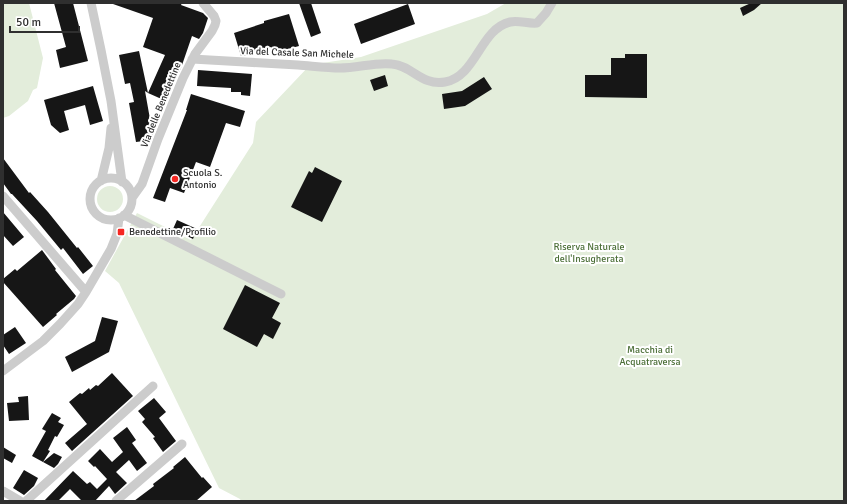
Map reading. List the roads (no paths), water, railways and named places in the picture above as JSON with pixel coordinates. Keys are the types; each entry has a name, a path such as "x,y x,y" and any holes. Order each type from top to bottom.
{"street":[{"path":"91,3 113,114 122,182"},
{"name":"Via delle Benedettine","path":"132,198 142,184 173,100 192,59 212,31 216,22 214,16 203,3"},
{"name":"Via del Casale San Michele","path":"192,59 339,68 392,64 401,66 428,81 446,82 456,78 464,70 489,36 496,30 510,22 538,24 552,3"},
{"path":"101,181 109,148 113,114"},
{"path":"110,179 126,184 130,190 132,198 130,208 122,216 112,220 105,219 97,214 92,208 90,198 94,187 101,181 110,179"},
{"path":"3,196 86,292"},
{"path":"3,371 48,338 69,315 86,292 115,240 122,216"},
{"path":"122,216 282,294"},
{"path":"26,501 154,386"},
{"path":"116,501 182,444"},
{"path":"3,491 20,501"}],"place":[{"name":"Scuola S. Antonio","path":"175,179"},
{"name":"Benedettine/Profilio","path":"121,232"}],"park label":[{"name":"Riserva Naturale dell'Insugherata","path":"589,252"},
{"name":"Macchia di Acquatraversa","path":"650,356"}]}
